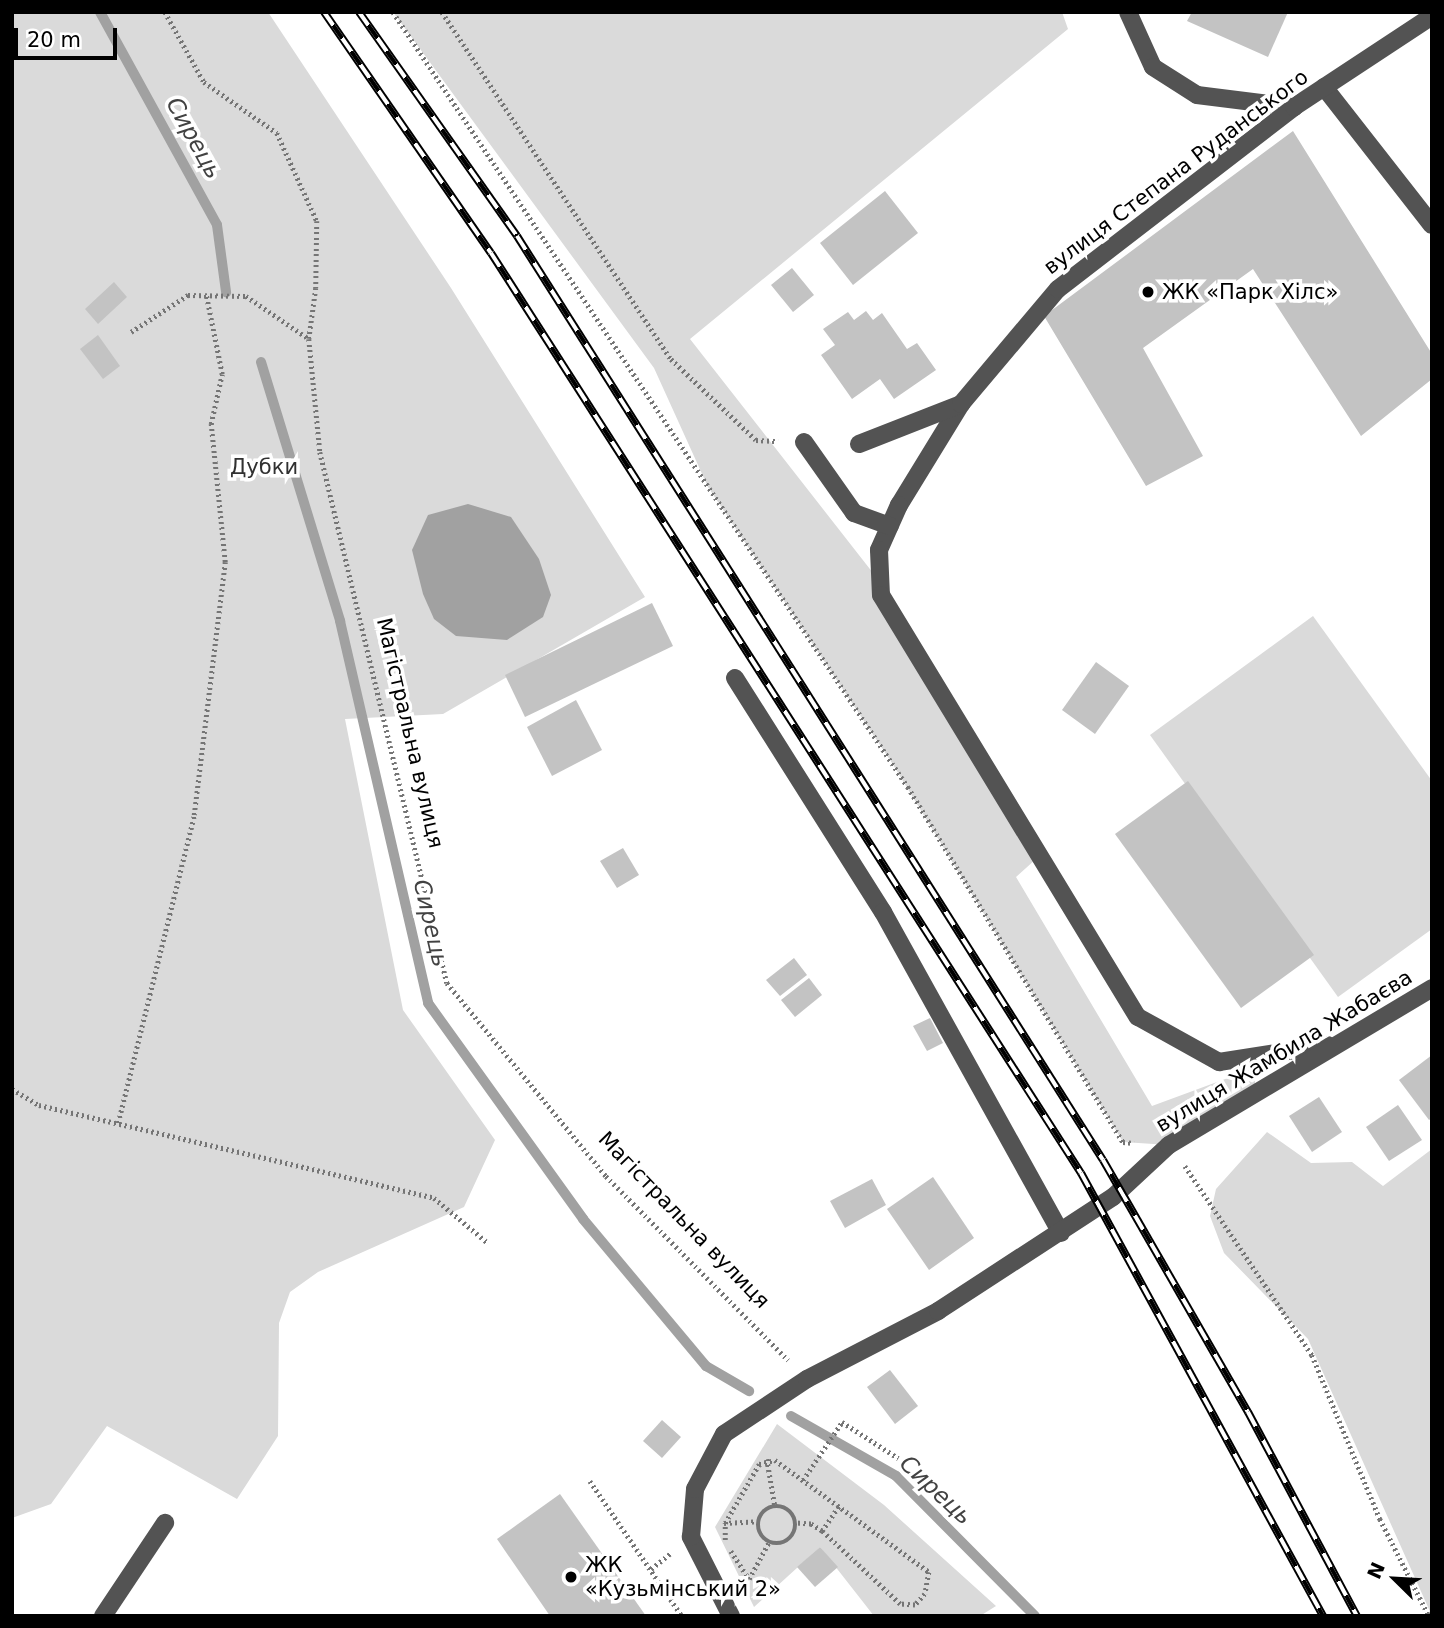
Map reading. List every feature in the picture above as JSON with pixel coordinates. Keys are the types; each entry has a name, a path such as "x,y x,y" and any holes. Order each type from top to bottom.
{"street":[{"path":"1129,12 1153,67 1197,95 1294,107"},
{"name":"вулиця Степана Руданського","path":"859,444 961,404 1058,289 1294,107 1432,16"},
{"path":"1324,87 1432,225"},
{"path":"961,404 890,526 879,550 881,596 1138,1017 1219,1062 1339,1043"},
{"path":"804,442 854,513 890,526"},
{"path":"735,678 883,912 1061,1233"},
{"name":"вулиця Жамбила Жабаєва","path":"807,1379 938,1311 1113,1197 1169,1145 1432,988"},
{"path":"731,1616 691,1536 695,1489 724,1434 807,1379"},
{"path":"103,1616 165,1523"}],"path":[{"name":"Магістральна вулиця","path":"166,12 204,82 277,132 317,221 316,288 309,339 320,452 447,983 606,1175 807,1379"},
{"path":"393,12 908,787 1123,1142 1169,1145 1312,1355 1380,1519 1429,1616"},
{"path":"442,12 671,359 756,440 804,442"},
{"path":"131,332 188,295 246,296 309,339"},
{"path":"118,1123 194,815 225,562 211,424 222,374 206,295"},
{"path":"12,1088 38,1105 434,1198 488,1243"},
{"path":"803,1480 842,1422 898,1458"},
{"path":"767,1460 803,1480 929,1572 925,1594 915,1605 900,1604 822,1531 811,1524 796,1523"},
{"path":"767,1460 775,1506"},
{"path":"767,1460 759,1464 725,1523 723,1536 749,1579 769,1542"},
{"path":"590,1481 682,1616"},
{"path":"775,1506 787,1508 796,1523 788,1541 769,1542 760,1533 758,1521 764,1510 775,1506"},
{"path":"822,1531 839,1506"},
{"path":"691,1536 725,1523 758,1521"}],"green space":[{"name":"Дубки","path":"12,12 268,12 451,288 645,597 443,714 345,719 403,1010 495,1140 464,1207 318,1272 290,1292 279,1323 278,1436 237,1499 107,1426 51,1504 12,1518"},
{"path":"393,12 1062,12 1068,29 690,339 891,596 1046,850 1016,877 1152,1106 1255,1068 1255,1090 1169,1145 1123,1142 892,763 708,487 654,368"},
{"path":"1313,616 1432,781 1432,929 1338,997 1150,735"},
{"path":"1267,1132 1311,1163 1352,1162 1383,1186 1432,1149 1432,1616 1308,1339 1224,1253 1210,1216 1216,1189"},
{"path":"777,1424 884,1505 996,1606 980,1616 874,1616 820,1547 754,1607 715,1527"}],"shaded area":[{"path":"468,504 511,517 539,559 551,595 543,617 507,640 456,636 434,619 423,594 412,550 428,515"}],"building":[{"path":"1192,12 1288,12 1268,57 1187,21"},
{"name":"ЖК «Парк Хілс»","path":"1293,131 1432,354 1432,379 1361,436 1253,269 1143,348 1203,456 1146,486 1044,316"},
{"path":"885,191 918,233 853,285 820,243"},
{"path":"792,268 814,295 793,312 771,285"},
{"path":"114,282 127,297 98,324 85,309"},
{"path":"866,311 873,320 882,313 907,349 917,343 936,370 894,399 880,379 852,399 821,355 835,345 823,329 848,312 854,320"},
{"path":"98,335 120,366 103,379 80,349"},
{"path":"652,603 673,646 525,717 505,675"},
{"path":"1096,662 1129,686 1095,734 1062,710"},
{"path":"576,700 602,750 552,776 527,727"},
{"path":"1188,781 1314,955 1241,1008 1115,834"},
{"path":"623,848 639,875 617,888 600,861"},
{"path":"794,958 807,975 780,996 766,980"},
{"path":"809,978 822,995 795,1017 781,1000"},
{"path":"930,1018 943,1043 927,1051 913,1026"},
{"path":"1432,1055 1432,1118 1429,1120 1399,1080"},
{"path":"1319,1097 1342,1132 1312,1152 1289,1116"},
{"path":"1398,1105 1422,1140 1389,1161 1366,1127"},
{"path":"933,1177 974,1238 929,1270 887,1209"},
{"path":"872,1179 886,1205 845,1228 830,1201"},
{"path":"890,1370 918,1406 895,1424 867,1387"},
{"path":"662,1420 681,1437 662,1458 643,1441"},
{"name":"ЖК «Кузьмінський 2»","path":"560,1494 646,1616 550,1616 497,1539"},
{"path":"820,1547 838,1567 815,1587 797,1567"}],"waterway":[{"name":"Сирець","path":"100,12 217,225 226,292"},
{"name":"Сирець","path":"261,362 340,621 428,1003 583,1219 706,1366 749,1391"},
{"name":"Сирець","path":"791,1416 896,1476 1035,1616"}],"railway":[{"path":"324,12 491,253 1081,1173 1323,1616"},
{"path":"359,12 517,236 1103,1160 1248,1412 1357,1616"}],"place":[{"name":"ЖК «Парк Хілс»","path":"1148,292"},
{"name":"ЖК «Кузьмінський 2»","path":"571,1577"}]}
